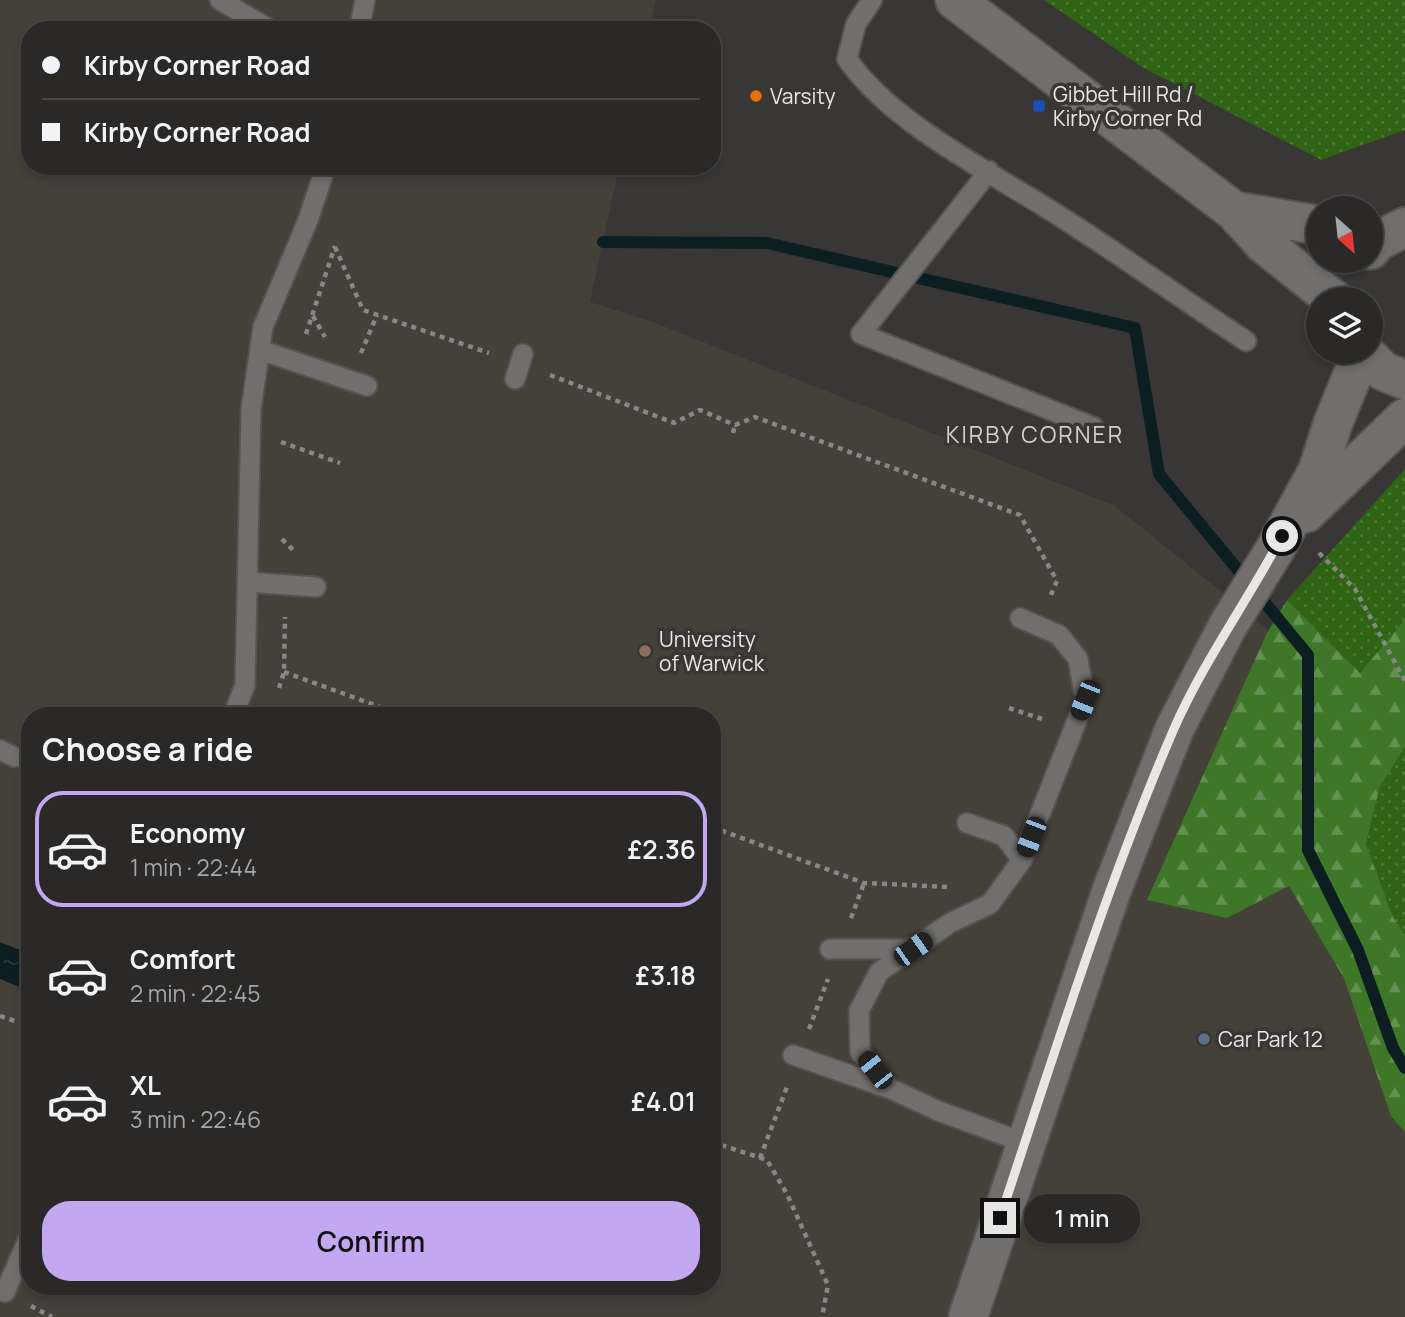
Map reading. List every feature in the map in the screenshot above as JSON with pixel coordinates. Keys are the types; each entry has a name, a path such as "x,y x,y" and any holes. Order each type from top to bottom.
{"street":[{"path":"955,0 1234,211 1264,244 1318,287"},
{"path":"1234,211 1306,223"},
{"path":"968,1317 1125,855 1174,730 1227,627 1318,470 1332,423 1358,364"},
{"path":"1376,364 1383,371 1405,380"},
{"path":"1278,543 1405,418"}],"lane":[{"path":"220,0 256,21"},
{"path":"361,21 365,0"},
{"path":"872,0 856,24 847,59 865,84 954,151 989,171 1245,341"},
{"path":"989,171 861,334 1094,427"},
{"path":"236,707 245,685 251,409 260,351 264,327 308,220 323,175"},
{"path":"260,351 367,386"},
{"path":"247,582 316,587"},
{"path":"889,1088 860,1052 859,1011 879,972 950,923 990,904 1022,860 1085,700 1078,659 1059,635 1029,622"},
{"path":"967,823 1004,836 1022,860"},
{"path":"834,949 913,949"},
{"path":"796,1056 889,1088 936,1110 1025,1143"},
{"path":"5,1292 21,1256"}],"path":[{"path":"297,362 339,235"},
{"path":"335,247 363,310 674,423 700,410 735,425 755,417 1020,515 1057,581 1029,622"},
{"path":"350,349 361,353 377,315"},
{"path":"313,316 328,342"},
{"path":"733,433 735,425"},
{"path":"277,453 277,441 340,463"},
{"path":"282,526 286,585 284,672 380,707"},
{"path":"1009,708 1050,722"},
{"path":"721,830 864,883 949,887 978,867 990,831"},
{"path":"760,1158 834,949 864,883"},
{"path":"0,1016 21,1023"},
{"path":"721,1145 767,1160 787,1194 828,1285 822,1317"}],"shaded area":[{"name":"University of Warwick","path":"0,0 656,0 651,21 21,21 21,175 617,175 590,302 653,322 1115,506 1281,640 1405,1107 1405,1317 0,1317"}],"green space":[{"path":"1044,0 1405,0 1405,130 1321,160 1142,67"},
{"path":"1405,469 1405,619 1360,673 1287,600"},
{"path":"1287,600 1360,673 1405,619 1405,747 1380,786 1366,844 1393,917 1405,935 1405,1132 1391,1116 1344,978 1289,886 1227,918 1147,900 1267,633"},
{"path":"1405,747 1405,935 1393,917 1366,844 1380,786"}],"water":[{"path":"0,942 21,950 21,987 0,979"}],"waterway":[{"path":"603,242 767,243 1135,328 1159,474 1308,655 1308,850 1358,950 1393,1048 1405,1068"}],"place":[{"name":"Varsity","path":"756,96"},
{"name":"Gibbet Hill Rd / Kirby Corner Rd","path":"1039,106"},
{"name":"University of Warwick","path":"645,651"},
{"name":"Car Park 12","path":"1204,1039"}],"district":[{"name":"KIRBY CORNER","path":"1035,434"}],"route":[{"path":"1000,1218 1111,892 1174,730 1227,627 1282,536"}]}
